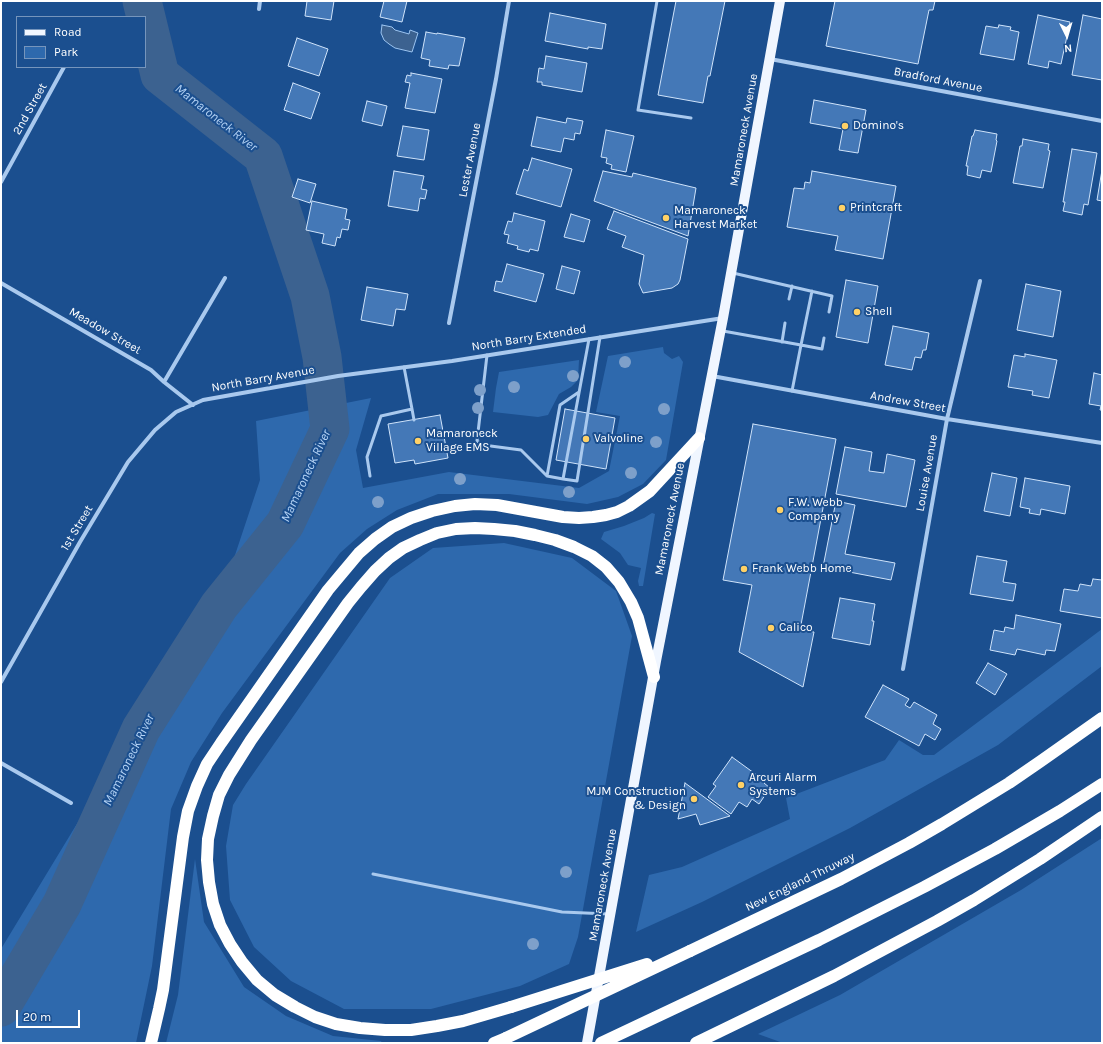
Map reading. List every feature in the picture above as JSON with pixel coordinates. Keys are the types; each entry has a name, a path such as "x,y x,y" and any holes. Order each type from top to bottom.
{"highway":[{"path":"151,1043 162,996 183,837 188,811 197,786 207,764 221,743 328,590 359,553 374,539 392,527 411,518 432,511 455,506 475,504 497,505 579,518 606,515 617,512 629,506 650,491 699,438"},
{"path":"654,677 638,618 631,602 619,582 592,556 574,547 535,535 515,531 475,528 456,529 437,533 403,548 375,571 348,603 251,740 229,774 219,795 208,839 207,853 209,882 213,904 220,925 242,962 257,980 275,995 315,1017 336,1024 360,1028 412,1030 463,1020 511,1007 690,950"},
{"name":"New England Thruway","path":"494,1043 841,879 922,835 1009,783 1102,718"},
{"path":"601,1043 826,936 960,868 1028,830 1102,784"},
{"path":"696,1043 834,976 918,932 1006,881 1102,817"}],"main road":[{"name":"Mamaroneck Avenue","path":"587,1043 654,677 732,272 780,1"}],"street":[{"path":"259,9 260,1"},
{"name":"Lester Avenue","path":"449,323 496,79 509,1"},
{"name":"Bradford Avenue","path":"769,59 1102,121"},
{"name":"2nd Street","path":"1,182 63,68"},
{"path":"164,382 225,278"},
{"name":"Louise Avenue","path":"903,669 947,419 980,281"},
{"name":"Meadow Street","path":"1,283 151,370 193,404"},
{"name":"North Barry Extended","path":"338,376 487,355 723,318"},
{"name":"North Barry Avenue","path":"193,404 203,400 338,376"},
{"name":"Andrew Street","path":"711,376 947,419 1102,444"},
{"name":"1st Street","path":"1,682 80,542 128,462 155,430 176,412 193,404"},
{"path":"1,763 71,803"}],"lane":[{"path":"657,1 638,110 691,118"},
{"path":"732,272 832,296 829,312"},
{"path":"790,299 792,286"},
{"path":"792,391 812,291"},
{"path":"782,342 785,323"},
{"path":"721,330 822,349 824,338"},
{"path":"487,355 477,440 483,445 521,450 547,476 577,481 600,337"},
{"path":"563,478 589,339"},
{"path":"404,367 414,420"},
{"path":"547,476 560,405 579,392"},
{"path":"370,476 366,457 381,416 412,409"},
{"path":"373,874 562,912 611,914"}],"green space":[{"path":"663,347 664,353 672,359 679,356 683,362 666,460 643,484 618,497 587,504 509,494 438,494 397,510 367,529 340,553 222,713 191,762 171,809 152,966 136,1043 1,1043 1,949 229,573 260,480 256,421 371,398 356,450 363,488 449,472 579,488 609,471 620,416 596,412 608,356"},
{"path":"579,360 578,380 571,387 559,394 548,415 538,417 493,412 499,372"},
{"path":"652,513 655,514 643,586 639,586 638,581 641,568 628,565 620,553 601,539 604,532 624,526"},
{"path":"504,543 572,558 616,591 632,636 578,937 569,964 520,986 431,1009 344,1009 291,981 254,947 230,900 226,846 233,805 246,784 390,578 433,548"},
{"path":"1102,629 1102,666 998,745 850,828 702,902 636,932 649,875 682,867 790,819 786,798 885,760 899,740 923,755 934,755"},
{"path":"1102,838 1102,1043 783,1043 758,1034 840,995 1021,890"},
{"path":"195,859 204,922 244,987 286,1016 333,1036 381,1041 382,1043 166,1043 178,995"}],"shaded area":[{"path":"382,25 392,27 395,30 409,34 410,30 418,33 412,52 395,48 384,40 381,33"}],"building":[{"path":"307,1 334,1 331,20 305,16"},
{"path":"384,1 407,1 402,22 380,17"},
{"path":"676,1 725,1 703,103 658,95"},
{"path":"835,1 935,1 933,10 929,10 918,64 826,46"},
{"path":"550,13 606,24 602,49 588,47 588,49 545,41"},
{"path":"1038,15 1070,22 1061,64 1049,61 1048,68 1028,64"},
{"path":"1083,15 1102,19 1102,80 1072,75"},
{"path":"999,25 1011,27 1010,30 1019,32 1014,60 980,54 986,26 998,28"},
{"path":"426,32 465,38 459,66 449,65 448,69 429,66 430,60 421,58"},
{"path":"297,38 328,49 319,76 288,66"},
{"path":"546,56 587,63 582,92 542,85 542,82 537,82 539,68 544,69"},
{"path":"411,73 442,79 435,113 405,108 410,83 405,82 407,75 411,76"},
{"path":"293,83 320,93 311,119 284,110"},
{"name":"Domino's","path":"814,100 866,110 858,153 839,150 843,129 810,123"},
{"path":"367,101 387,106 382,126 362,121"},
{"path":"537,117 566,123 567,118 583,121 580,134 575,133 574,140 564,138 561,152 531,146"},
{"path":"403,126 429,130 424,160 397,156"},
{"path":"606,130 634,136 626,172 611,169 612,165 606,163 607,158 601,157"},
{"path":"975,130 997,134 991,172 982,170 980,178 967,175 968,166 966,166 972,136"},
{"path":"1023,139 1049,144 1048,150 1050,151 1043,188 1013,183 1020,146 1022,146"},
{"path":"1072,149 1097,153 1088,205 1084,204 1082,215 1063,211 1065,202 1063,202"},
{"path":"532,158 572,169 561,207 516,194 524,169 528,171"},
{"path":"1102,170 1102,201 1097,200"},
{"path":"394,171 424,176 421,189 427,190 425,199 420,198 418,211 388,206"},
{"name":"Mamaroneck Harvest Market","path":"603,171 632,177 633,173 696,188 688,236 594,201"},
{"name":"Printcraft","path":"812,171 896,186 883,259 835,250 838,236 787,227 794,188 804,189 805,182 810,183"},
{"path":"298,179 316,184 310,203 292,197"},
{"path":"312,201 347,209 345,219 350,220 348,230 342,229 340,238 337,237 335,246 322,243 324,234 306,230"},
{"path":"614,211 688,239 678,284 672,288 643,293 639,284 644,255 622,247 626,236 607,229"},
{"path":"514,213 545,221 538,251 530,249 529,252 517,249 518,246 507,243 509,235 504,234 508,221 512,222"},
{"path":"571,214 590,220 584,242 564,237"},
{"path":"507,264 544,274 536,302 494,291 496,281 502,282"},
{"path":"562,266 580,271 574,294 556,289"},
{"name":"Shell","path":"846,280 878,286 868,343 836,337"},
{"path":"1026,284 1061,291 1053,337 1017,330"},
{"path":"367,287 408,294 405,310 396,309 393,326 361,320"},
{"path":"893,326 929,333 926,350 923,350 921,358 915,357 912,370 885,365"},
{"path":"1025,354 1057,360 1049,398 1032,395 1033,391 1008,387 1014,355 1025,357"},
{"path":"1094,373 1102,375 1102,410 1100,410 1101,406 1089,404"},
{"name":"Valvoline","path":"565,409 615,418 606,469 556,460"},
{"name":"Mamaroneck Village EMS","path":"440,415 448,458 415,464 414,460 395,463 388,424"},
{"name":"F.W. Webb Company","path":"753,424 836,439 800,630 814,632 803,687 739,652 752,585 723,580"},
{"path":"845,447 872,452 869,471 884,473 887,454 915,460 906,507 836,494"},
{"path":"992,473 1017,478 1010,516 984,511"},
{"path":"1025,478 1070,486 1065,514 1041,509 1040,515 1029,513 1030,509 1020,507"},
{"path":"836,501 855,505 845,554 895,563 891,580 823,567"},
{"path":"977,556 1007,561 1003,582 1016,584 1013,601 970,594"},
{"path":"1093,579 1102,580 1102,618 1060,611 1064,589 1078,591 1080,584 1091,586"},
{"path":"840,598 875,604 870,645 832,638"},
{"path":"1016,615 1061,624 1055,651 1046,650 1045,655 1017,649 1015,655 990,650 994,630 1004,632 1005,627 1014,629"},
{"path":"988,663 1007,674 995,695 976,683"},
{"path":"883,685 909,699 905,705 910,708 914,702 937,715 933,724 941,729 935,740 925,734 919,746 865,717"},
{"name":"Arcuri Alarm Systems","path":"732,757 765,781 764,783 770,788 759,804 752,799 747,807 739,802 731,814 708,797 716,786 713,784"},
{"name":"MJM Construction & Design","path":"685,783 730,816 700,825 696,814 678,819"}],"waterway":[{"name":"Mamaroneck River","path":"142,1 146,16"},
{"name":"Mamaroneck River","path":"1,1007 62,904 141,729 219,606 285,524 330,429 322,357 310,296 263,156 160,75 146,17"}],"place":[{"name":"Domino's","path":"845,126"},
{"name":"Printcraft","path":"842,208"},
{"name":"Mamaroneck Harvest Market","path":"666,218"},
{"name":"Shell","path":"857,312"},
{"name":"Valvoline","path":"586,439"},
{"name":"Mamaroneck Village EMS","path":"418,441"},
{"name":"F.W. Webb Company","path":"780,510"},
{"name":"Frank Webb Home","path":"744,569"},
{"name":"Calico","path":"771,628"},
{"name":"Arcuri Alarm Systems","path":"741,785"},
{"name":"MJM Construction & Design","path":"694,799"}]}
